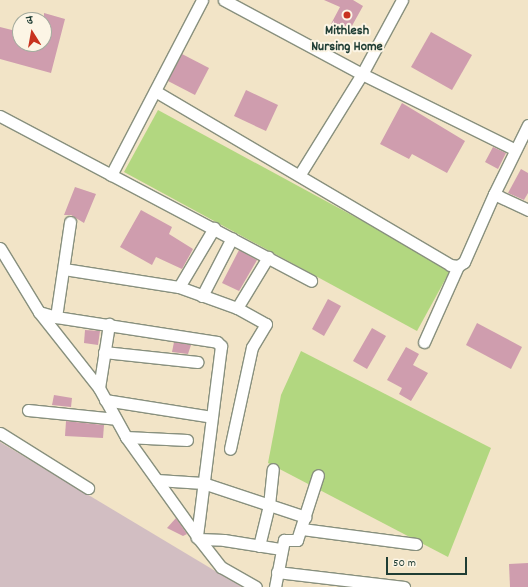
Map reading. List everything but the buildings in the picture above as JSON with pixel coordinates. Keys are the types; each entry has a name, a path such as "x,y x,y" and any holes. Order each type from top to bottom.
{"street":[{"path":"111,175 202,0"},
{"path":"224,0 362,74 514,149"},
{"path":"300,174 362,74 402,0"},
{"path":"155,91 300,174 450,265 458,266"},
{"path":"0,116 268,256 311,281"},
{"path":"424,342 458,266 464,262 514,149 528,125"},
{"path":"494,194 528,210"},
{"path":"56,317 70,222"},
{"path":"178,287 214,228"},
{"path":"202,296 232,238"},
{"path":"0,248 39,312 99,388 126,438 198,538 221,567 256,587"},
{"path":"237,308 268,256"},
{"path":"64,269 178,287 237,308 266,324 252,347 230,449"},
{"path":"39,312 56,317 109,324 217,342 221,346 203,483 198,538"},
{"path":"99,388 109,324"},
{"path":"104,352 197,362"},
{"path":"105,400 212,417"},
{"path":"28,410 116,419"},
{"path":"0,433 88,488"},
{"path":"126,438 187,440"},
{"path":"259,546 270,505 273,469"},
{"path":"275,587 281,549 284,540 297,540 302,530 318,475"},
{"path":"157,480 203,483 305,517"},
{"path":"302,530 416,544"},
{"path":"198,538 281,549"},
{"path":"277,572 404,587"}],"shaded area":[{"path":"0,442 242,587 0,587"}],"green space":[{"path":"158,110 451,269 417,331 124,172"},
{"path":"301,351 491,448 448,557 268,463 281,395"}],"place":[{"name":"Mithlesh Nursing Home","path":"347,15"}]}
